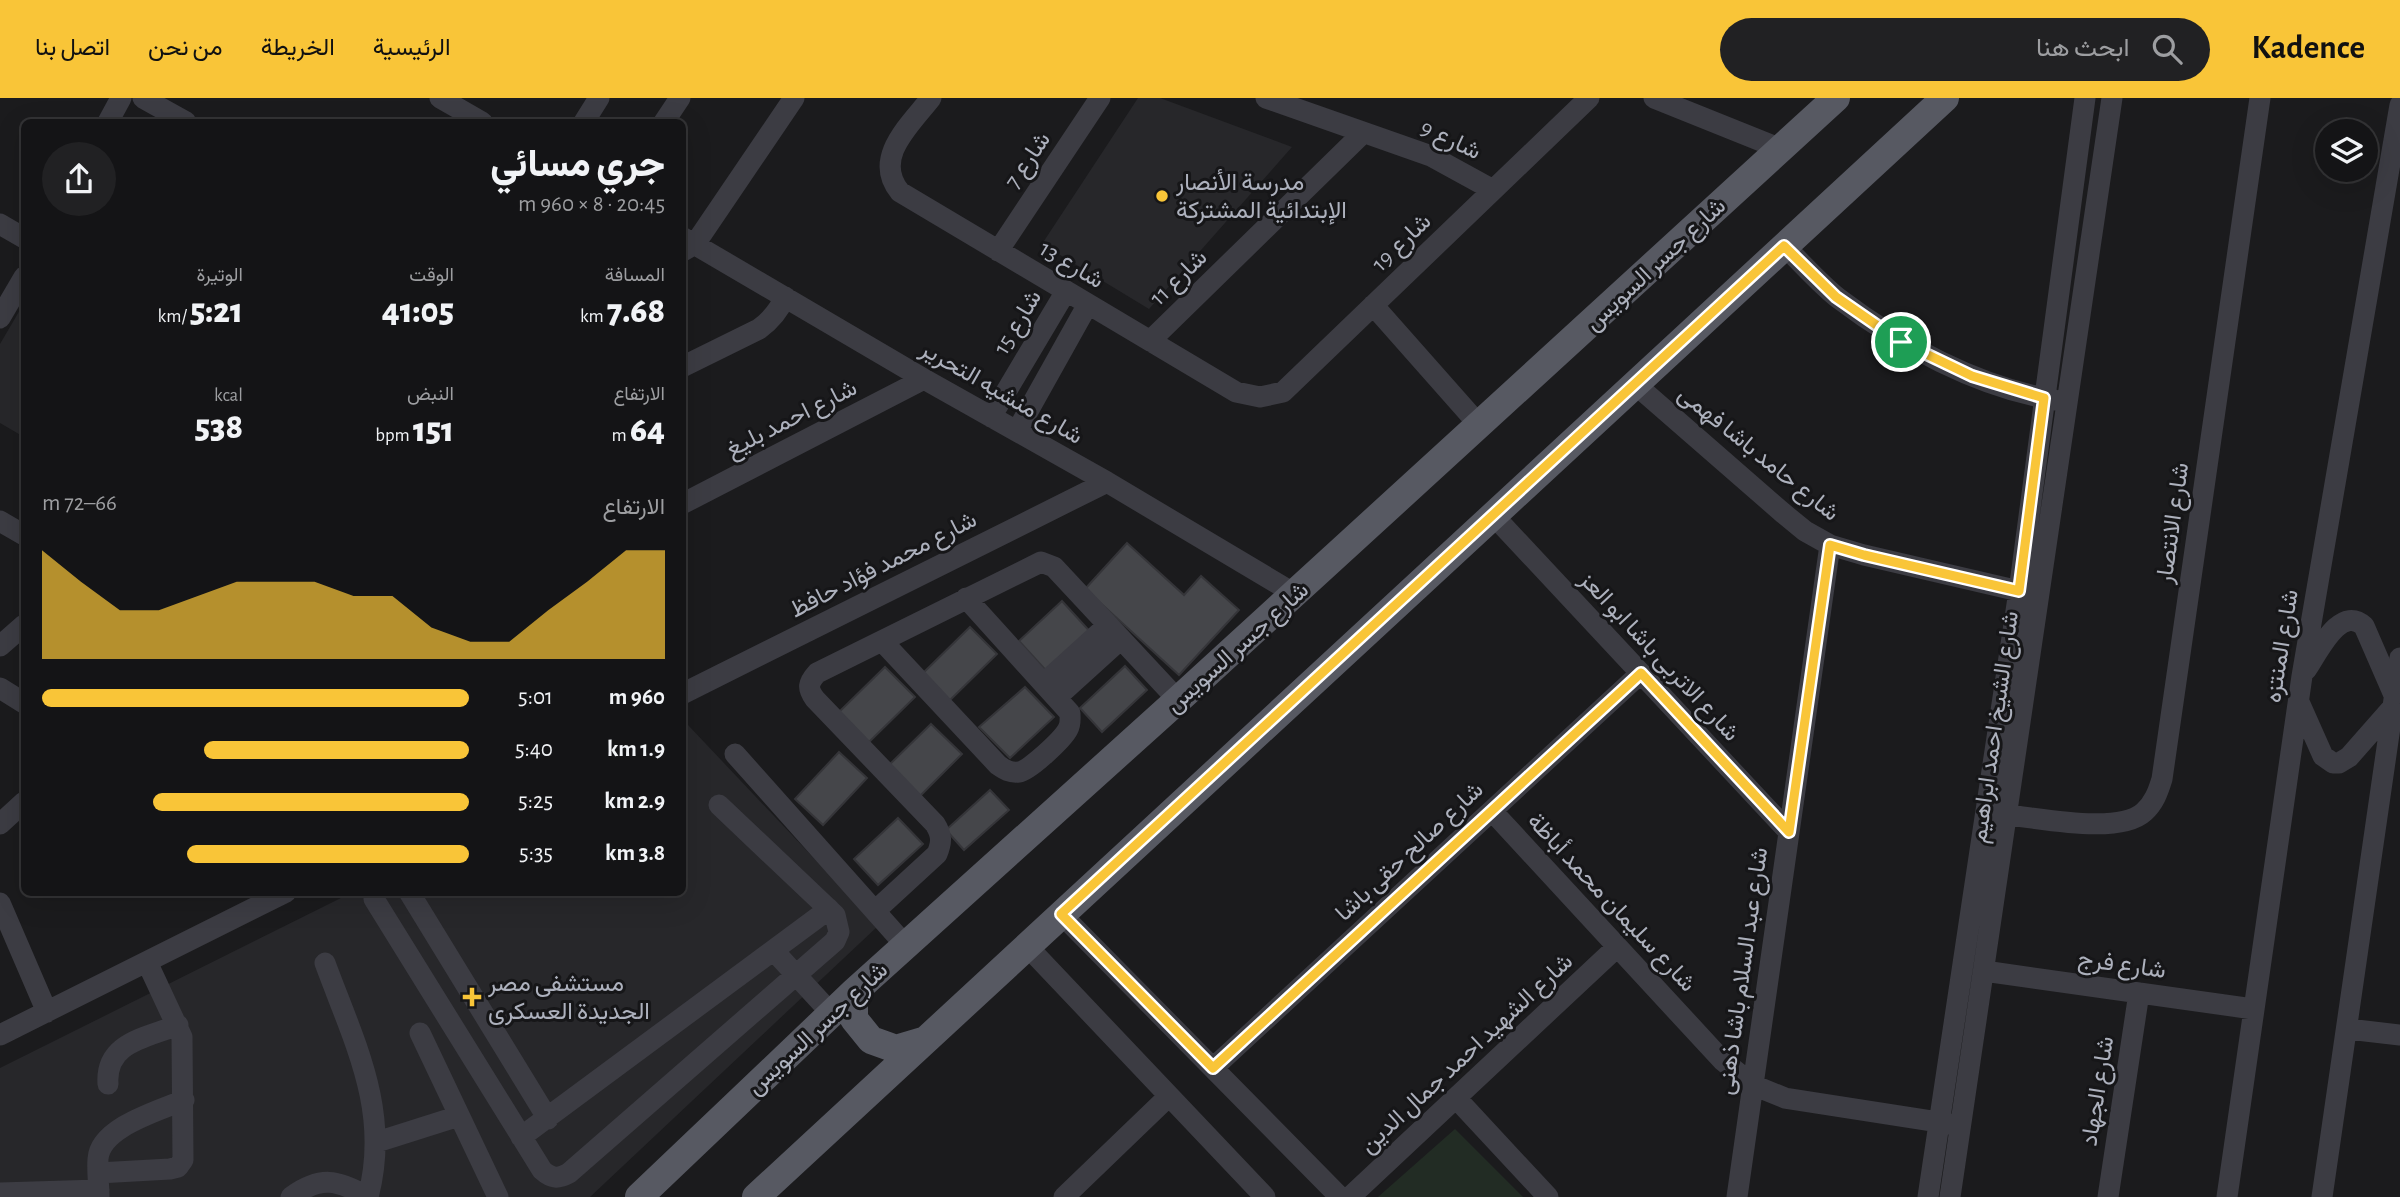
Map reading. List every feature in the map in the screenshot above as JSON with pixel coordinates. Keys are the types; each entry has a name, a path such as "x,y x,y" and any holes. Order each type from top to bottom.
{"main road":[{"name":"شارع جسر السويس","path":"639,1197 831,1013 1178,701 1836,98"},
{"path":"758,1196 1945,98"},
{"path":"854,992 854,1018 870,1040 896,1049 923,1041"}],"street":[{"path":"110,119 121,98"},
{"path":"143,98 181,119"},
{"path":"586,119 599,98"},
{"path":"666,119 680,98"},
{"path":"687,244 794,98"},
{"name":"شارع 13","path":"930,98 892,149 890,172 900,192 1236,393"},
{"name":"شارع 7","path":"998,251 1100,98"},
{"name":"شارع 9","path":"1266,98 1431,156 1493,190"},
{"name":"شارع 19","path":"1236,393 1259,397 1283,392 1589,98"},
{"path":"1654,98 1781,149"},
{"name":"شارع الشيخ احمد ابراهيم","path":"1928,1197 2019,591 2085,98"},
{"name":"شارع الشيخ احمد ابراهيم","path":"1950,1197 2112,98"},
{"name":"شارع الانتصار","path":"2007,815 2107,825 2126,822 2144,813 2156,798 2162,779 2260,98"},
{"path":"445,99 477,119"},
{"name":"شارع المنتزه","path":"2227,1197 2302,676 2400,105"},
{"name":"شارع 11","path":"1150,341 1363,133"},
{"path":"0,224 21,236"},
{"name":"شارع منشيه التحرير","path":"687,244 785,297 1107,482 1295,594"},
{"path":"1784,246 1836,297 1901,342 1972,376 2044,398 2068,402"},
{"path":"0,318 21,281"},
{"name":"شارع 15","path":"992,417 1066,291"},
{"path":"686,365 759,329 775,315 785,297"},
{"path":"1017,431 1088,304"},
{"path":"1373,305 1480,426"},
{"name":"شارع احمد بليغ","path":"686,502 924,379"},
{"name":"شارع حامد باشا فهمى","path":"1635,384 1783,513 1805,531 1830,545 2019,591"},
{"name":"شارع محمد فؤاد حافظ","path":"686,692 1107,482"},
{"name":"شارع الاتربى باشا ابو العز","path":"1493,515 1789,832"},
{"path":"0,521 21,534"},
{"name":"شارع عبد السلام باشا ذهنى","path":"1737,1197 1830,545"},
{"path":"875,911 937,854 942,844 941,833 809,690 810,681 817,673 1041,562 1054,566 1178,701"},
{"path":"882,641 998,765 1007,771 1027,769 1067,731 1071,722 1070,713 966,598"},
{"path":"2302,676 2339,624 2348,619 2354,620 2364,626 2394,702"},
{"path":"0,646 21,628"},
{"path":"1051,690 1115,632"},
{"path":"2322,1197 2400,658"},
{"name":"شارع صالح حقى باشا","path":"1213,1068 1641,673"},
{"path":"0,688 21,701"},
{"path":"2299,702 2323,755 2333,763 2339,763 2349,757 2394,702"},
{"path":"734,754 906,946"},
{"path":"0,824 21,805"},
{"path":"374,899 542,1170 550,1177 560,1178 835,941 839,932 839,924 829,909 719,805"},
{"name":"شارع سليمان محمد أباظة","path":"1492,811 1722,1060 1753,1085 1785,1098 1961,1125"},
{"path":"0,1035 278,896"},
{"path":"412,896 548,1119"},
{"path":"0,903 47,1012"},
{"path":"521,1137 829,909"},
{"path":"1061,914 1340,1197"},
{"path":"1027,946 1265,1197"},
{"name":"شارع الشهيد احمد جمال الدين","path":"1350,1197 1617,947"},
{"path":"774,951 831,1013"},
{"path":"0,1183 1,1195 99,1186 170,1170 178,1167 183,1160 184,1048 178,1026 146,962"},
{"path":"290,1197 308,1185 332,1182 351,1187 368,1197 375,1170 375,1110 325,963"},
{"name":"شارع فرج","path":"1984,971 2253,1009"},
{"name":"شارع الجهاد","path":"2108,1197 2139,993"},
{"path":"108,1084 107,1071 111,1059 120,1049 178,1026"},
{"path":"2348,1029 2400,1035"},
{"path":"420,1033 498,1197"},
{"path":"1065,1197 1169,1096"},
{"path":"1456,1098 1548,1197"},
{"path":"99,1186 97,1157 104,1141 115,1130 184,1100"},
{"path":"377,1142 459,1116"}],"shaded area":[{"name":"مدرسة الأنصار الإبتدائية المشتركة","path":"1138,98 1160,98 1292,147 1149,309 1042,244"},
{"path":"21,308 21,435 0,423 0,344"},
{"name":"مستشفى مصر الجديدة العسكرى","path":"688,725 878,926 590,1197 0,1197 0,1068 345,896 686,896"},
{"path":"1455,1129 1523,1197 1378,1197"}],"building":[{"path":"1127,543 1184,595 1201,576 1239,610 1179,675 1085,589"},
{"path":"1062,601 1094,636 1051,676 1019,641"},
{"path":"970,627 997,654 946,704 919,677"},
{"path":"1125,666 1147,690 1102,732 1080,708"},
{"path":"885,667 915,697 869,742 839,712"},
{"path":"1025,687 1054,717 1010,758 979,727"},
{"path":"931,724 962,754 918,798 887,767"},
{"path":"839,752 867,778 823,825 795,799"},
{"path":"990,790 1009,810 964,850 946,830"},
{"path":"898,818 923,844 878,885 854,859"}],"place":[{"name":"مدرسة الأنصار الإبتدائية المشتركة","path":"1162,196"},
{"name":"مستشفى مصر الجديدة العسكرى","path":"472,997"}],"route":[{"path":"1784,246 1836,297 1901,342 1972,376 2044,398 2019,591 1830,545 1789,832 1641,673 1213,1068 1061,914 1784,246"}]}
